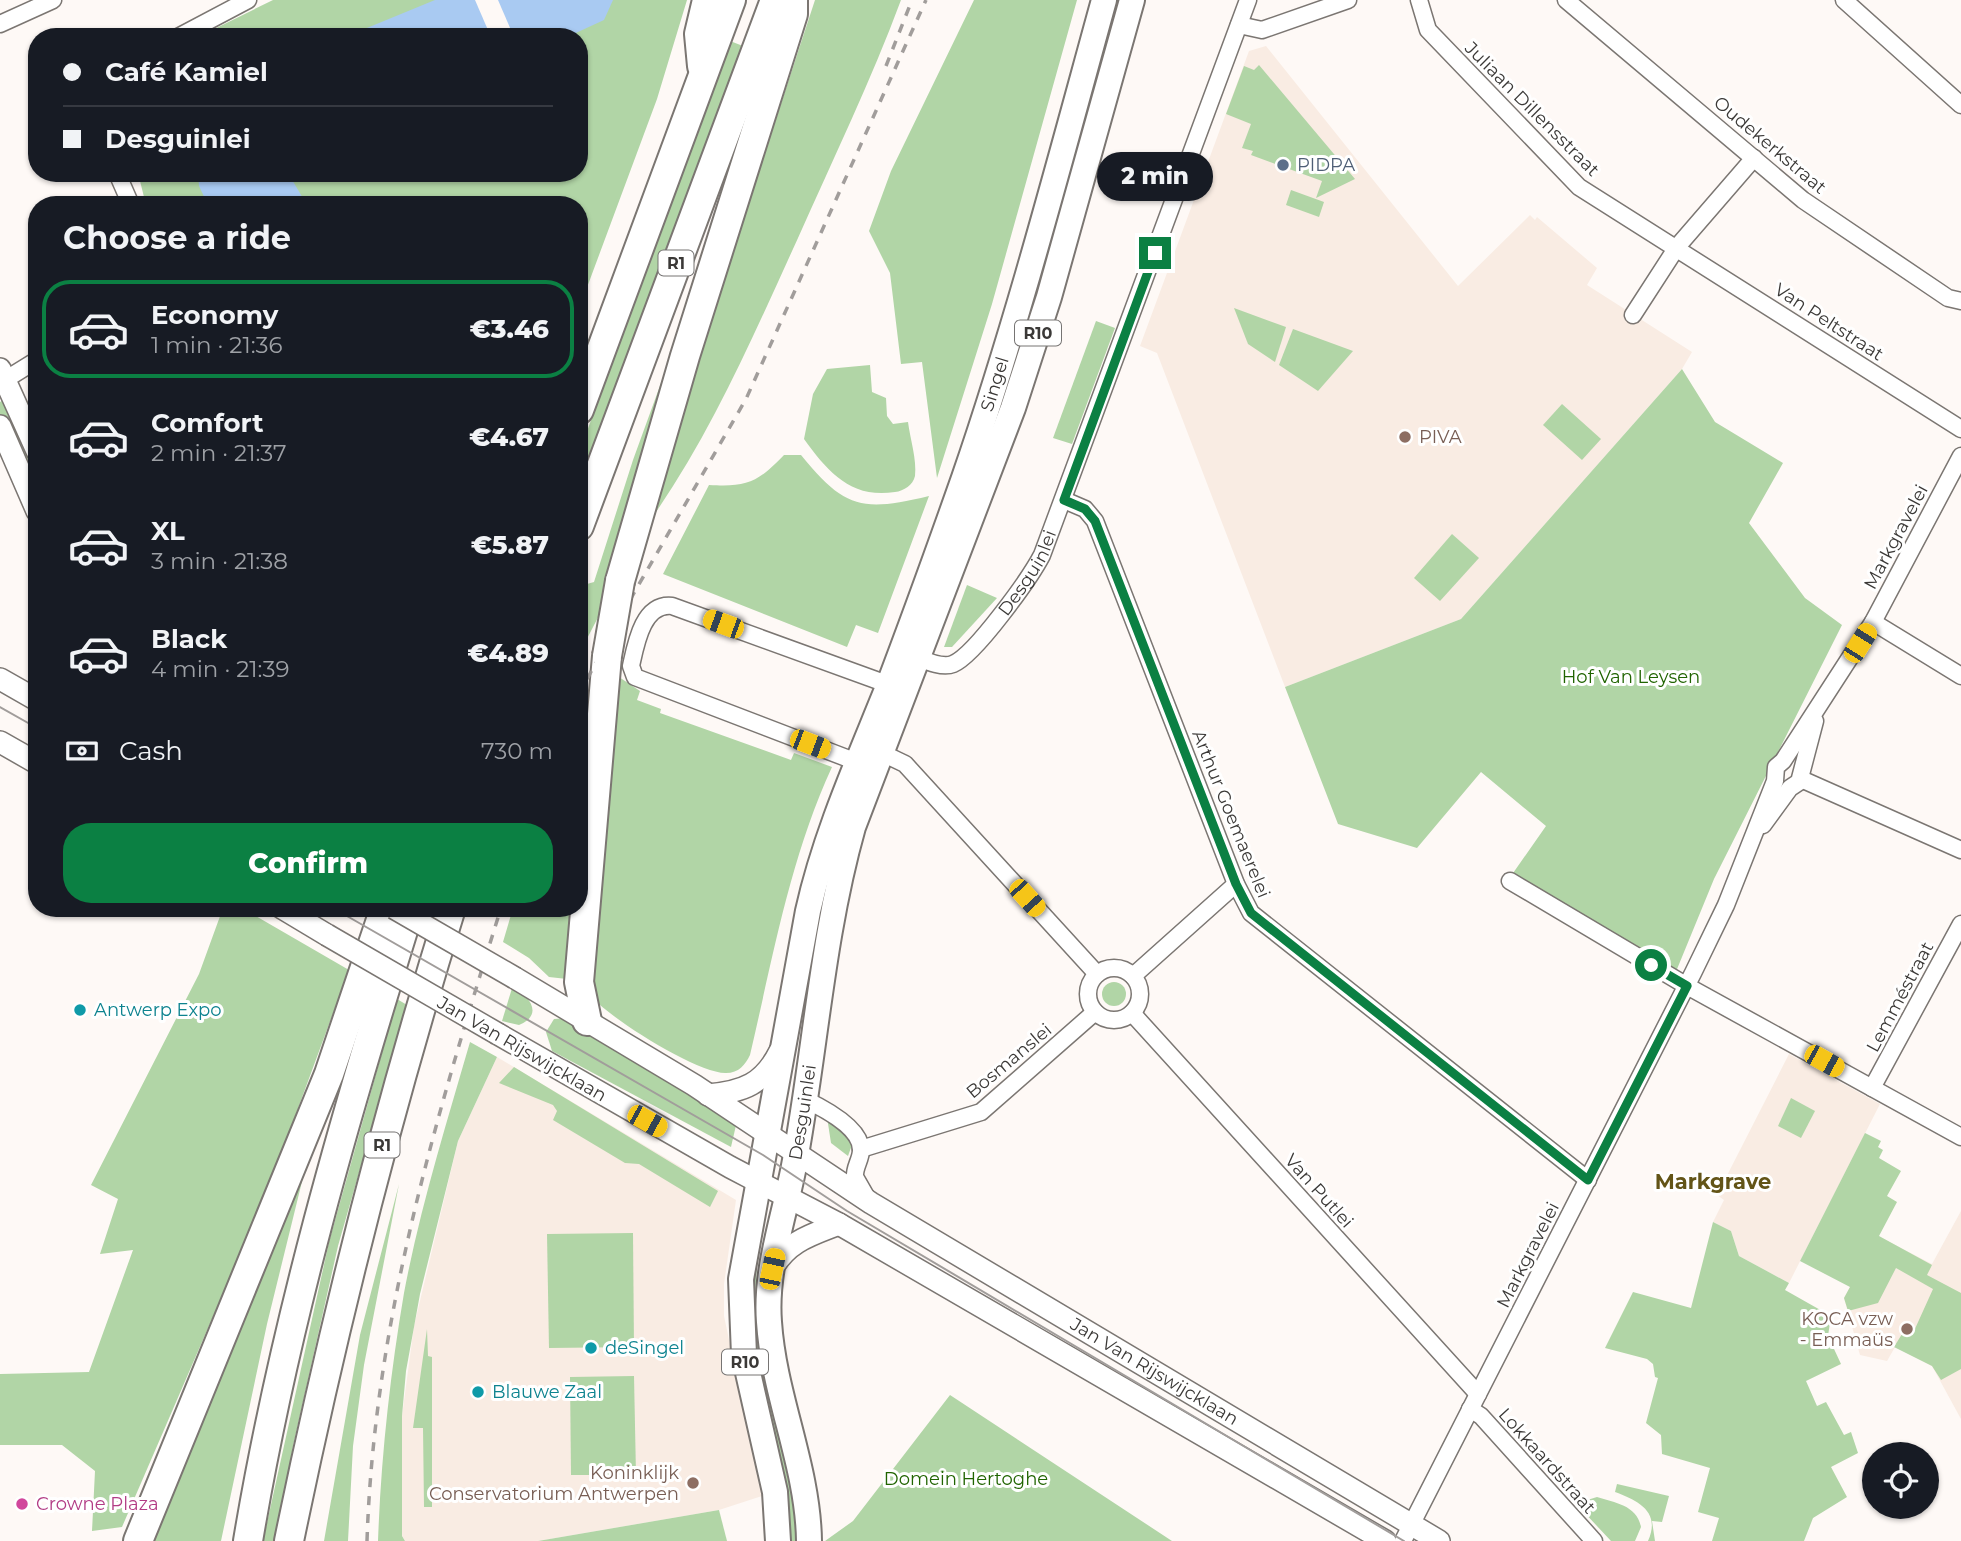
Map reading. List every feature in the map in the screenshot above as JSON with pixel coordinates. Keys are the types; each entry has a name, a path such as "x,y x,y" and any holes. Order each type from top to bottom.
{"highway":[{"path":"703,80 699,34 707,0"},
{"name":"R1","path":"588,386 731,0"},
{"name":"R1","path":"588,502 775,0"},
{"path":"588,877 607,656 621,581 681,369 793,14 793,0"},
{"path":"138,1541 329,1074 382,917"},
{"name":"R1","path":"248,1541 288,1344 356,1079 407,917"},
{"name":"R1","path":"289,1541 346,1276 398,1083 448,917"},
{"path":"585,917 579,982 587,1021"},
{"path":"233,1541 263,1392 288,1344"}],"main road":[{"name":"Singel","path":"911,655 1012,327 1104,0"},
{"name":"Singel","path":"911,655 1013,408 1049,297 1132,0"},
{"path":"2,378 28,432"},
{"path":"0,426 28,490"},
{"name":"Desguinlei","path":"778,1541 775,1492 744,1355 740,1313 741,1279 782,1046 819,864 857,762 898,688 911,655"},
{"path":"0,679 28,695"},
{"name":"Desguinlei","path":"809,1541 802,1478 772,1352 769,1322 772,1269 795,1152 840,872 853,827 882,753 898,688"},
{"path":"0,742 28,758"},
{"name":"Jan Van Rijswijcklaan","path":"298,917 627,1110 839,1224 1385,1541"},
{"name":"Jan Van Rijswijcklaan","path":"410,917 708,1095 871,1203 1407,1532 1439,1541"},
{"name":"Desguinlei","path":"708,1095 752,1087 768,1072 782,1046"},
{"path":"772,1269 781,1253 796,1242 839,1224"}],"street":[{"path":"0,24 53,0"},
{"name":"Desguinlei","path":"911,655 944,665 960,660 1031,575 1052,533 1248,0"},
{"path":"1239,25 1253,31 1262,30 1348,0"},
{"name":"Juliaan Dillensstraat","path":"1419,0 1428,30 1578,187 1677,247"},
{"name":"Oudekerkstraat","path":"1566,0 1803,200 1948,298 1961,301"},
{"path":"1844,0 1961,105"},
{"path":"193,28 235,2"},
{"path":"1633,315 1677,247 1754,158"},
{"name":"Van Peltstraat","path":"1677,247 1961,429"},
{"path":"2,378 28,365"},
{"name":"Markgravelei","path":"1792,779 1774,771 1820,706 1873,622 1961,456"},
{"name":"Arthur Goemaerelei","path":"1064,500 1085,509 1095,521 1236,884 1251,913 1588,1180"},
{"path":"857,762 635,677 631,666 648,614 659,607 672,606 898,688"},
{"path":"1873,622 1961,676"},
{"name":"Markgravelei","path":"1407,1532 1687,986 1726,905 1753,838 1792,779 1820,706"},
{"path":"882,753 905,764 1097,974"},
{"path":"1792,779 1961,850"},
{"path":"1510,881 1687,986 1961,1136"},
{"path":"1133,976 1236,884"},
{"name":"Lemméstraat","path":"1872,1088 1961,924"},
{"path":"1119,968 1133,976 1138,983 1140,999 1132,1013 1125,1018 1109,1020 1095,1012 1090,1005 1088,988 1097,974 1103,970 1119,968"},
{"name":"Bosmanslei","path":"861,1149 981,1112 1095,1012"},
{"name":"Van Putlei","path":"1132,1013 1478,1394"},
{"path":"804,1099 841,1120 861,1149 855,1177 871,1203"},
{"name":"Lokkaardstraat","path":"1469,1409 1481,1416 1594,1541"}],"shaded area":[{"name":"PIVA","path":"1266,46 1458,286 1530,215 1535,220 1537,217 1597,268 1587,285 1692,352 1682,369 1461,619 1285,687 1157,353 1140,346 1249,51"},
{"path":"1789,1054 1880,1104 1789,1283 1739,1256 1731,1231 1713,1222 1724,1200 1717,1195"},
{"path":"497,1057 736,1200 724,1284 724,1316 762,1496 719,1510 538,1541 405,1541 402,1536 402,1416 414,1326 458,1141"},
{"name":"KOCA vzw - Emmaüs","path":"1961,1211 1961,1419 1932,1366 1895,1347 1887,1361 1860,1355 1844,1298 1878,1236 1932,1264"}],"green space":[{"path":"273,0 687,0 657,99 588,285 588,196 144,196 140,182 588,182 588,28 216,28"},
{"path":"815,0 901,0 851,120 749,345 695,449 654,515 728,265"},
{"path":"974,0 1077,0 992,304 937,478 922,362 901,364 890,273 869,231 891,171"},
{"path":"730,41 743,46 588,463 588,428"},
{"path":"1259,65 1355,179 1316,198 1322,181 1251,155 1253,151 1242,148 1251,124 1226,114 1244,66 1254,70"},
{"path":"1291,190 1324,202 1319,217 1286,205"},
{"path":"706,259 605,604 588,637 588,584 594,582 633,460"},
{"path":"1234,308 1286,327 1275,362 1248,344"},
{"path":"1096,321 1115,328 1072,444 1053,438"},
{"path":"1293,329 1353,351 1318,391 1279,365"},
{"path":"870,365 872,392 886,398 887,416 893,424 908,422 915,476 910,485 898,491 879,493 853,487 832,472 804,439 813,394 827,369"},
{"name":"Hof Van Leysen","path":"1682,369 1715,422 1783,463 1749,523 1805,598 1842,625 1714,879 1675,974 1511,876 1546,826 1481,772 1417,848 1338,824 1285,687 1461,619"},
{"path":"5,399 28,450 28,477 0,414 0,402"},
{"path":"1562,404 1601,439 1582,460 1543,425"},
{"path":"784,455 801,455 830,486 856,502 887,504 929,496 878,633 856,625 847,647 663,574 709,485 733,485 751,481 766,472"},
{"path":"1452,534 1479,558 1440,601 1414,578"},
{"path":"967,585 997,598 952,647 944,647"},
{"path":"619,677 640,691 637,700 661,709 660,713 791,760 794,753 832,767 817,801 794,872 750,1055 744,1065 735,1072 713,1071 674,1054 612,1015 589,993"},
{"path":"591,690 588,743 588,698"},
{"path":"220,917 258,917 349,970 269,1187 122,1527 92,1531 95,1471 62,1445 0,1445 0,1374 89,1372 133,1250 100,1254 118,1199 91,1185 199,974"},
{"path":"510,917 577,917 567,979 549,977 529,958 503,942"},
{"path":"1114,982 1123,985 1126,994 1123,1003 1114,1006 1105,1003 1102,994 1105,985"},
{"path":"513,985 524,994 532,1010 527,1021 519,1025 502,1021"},
{"path":"397,999 407,1005 338,1246 293,1446 276,1541 263,1541 329,1242"},
{"path":"568,1018 737,1121 731,1147 552,1051 546,1032 554,1019"},
{"path":"470,1042 497,1057 458,1141 420,1294 406,1371 402,1416 402,1536 405,1541 378,1541 387,1417 404,1293 426,1198"},
{"path":"514,1067 718,1191 710,1207 639,1164 625,1163 553,1120 557,1111 553,1105 499,1083"},
{"path":"1791,1098 1815,1111 1801,1138 1778,1126"},
{"path":"827,1117 853,1142 848,1156 831,1143"},
{"path":"1865,1133 1881,1141 1878,1147 1883,1150 1879,1158 1901,1171 1887,1196 1897,1202 1879,1236 1932,1265 1927,1275 1961,1293 1961,1369 1941,1380 1932,1366 1894,1347 1902,1334 1914,1331 1933,1289 1896,1268 1878,1303 1848,1311 1844,1298 1850,1287 1800,1261"},
{"path":"310,1149 267,1324 221,1541 150,1541"},
{"path":"399,1184 364,1365 353,1446 348,1541 324,1541 360,1335"},
{"path":"1713,1222 1731,1231 1739,1256 1789,1283 1785,1290 1831,1316 1828,1336 1841,1364 1806,1381 1817,1406 1826,1402 1844,1435 1851,1432 1858,1453 1831,1467 1847,1497 1813,1518 1804,1541 1712,1541 1719,1518 1698,1512 1710,1468 1662,1454 1661,1435 1646,1423 1658,1378 1655,1377 1653,1364 1647,1359 1605,1348 1633,1292 1691,1308"},
{"path":"633,1233 634,1347 549,1348 547,1234"},
{"path":"754,1252 759,1253 755,1290 761,1363 786,1469 798,1541 787,1541 750,1335"},
{"path":"427,1329 428,1356 432,1357 432,1507 424,1507 423,1428 413,1428"},
{"path":"634,1376 636,1475 571,1475 570,1377"},
{"name":"Domein Hertoghe","path":"950,1395 1172,1541 825,1541 853,1521"},
{"path":"1617,1484 1669,1496 1662,1522 1652,1521 1655,1541 1648,1541 1652,1522 1650,1515 1632,1499 1615,1492"},
{"path":"1597,1497 1624,1506 1635,1514 1641,1527 1635,1541 1611,1541 1582,1510 1584,1501"},
{"path":"719,1510 727,1541 538,1541"}],"water":[{"path":"435,0 613,0 604,20 587,28 367,28"},
{"path":"199,182 293,182 302,196 204,196"}],"pier":[{"path":"475,0 498,0 510,28 487,28"}],"tram line":[{"path":"0,707 28,723"},
{"path":"349,917 763,1155 847,1211 1404,1541"}],"railway":[{"path":"886,66 912,0"},
{"path":"588,678 746,399 926,0"},
{"path":"367,1541 372,1459 395,1299 432,1142 498,917"}],"place":[{"name":"PIDPA","path":"1283,165"},
{"name":"PIVA","path":"1405,437"},
{"name":"Antwerp Expo","path":"80,1010"},
{"name":"KOCA vzw - Emmaüs","path":"1907,1329"},
{"name":"deSingel","path":"591,1348"},
{"name":"Blauwe Zaal","path":"478,1392"},
{"name":"Koninklijk Conservatorium Antwerpen","path":"693,1483"},
{"name":"Crowne Plaza","path":"22,1504"}],"district":[{"name":"Markgrave","path":"1713,1182"}],"route":[{"path":"1155,253 1064,500 1085,509 1095,521 1236,884 1251,913 1588,1180 1687,986 1651,965"}]}
